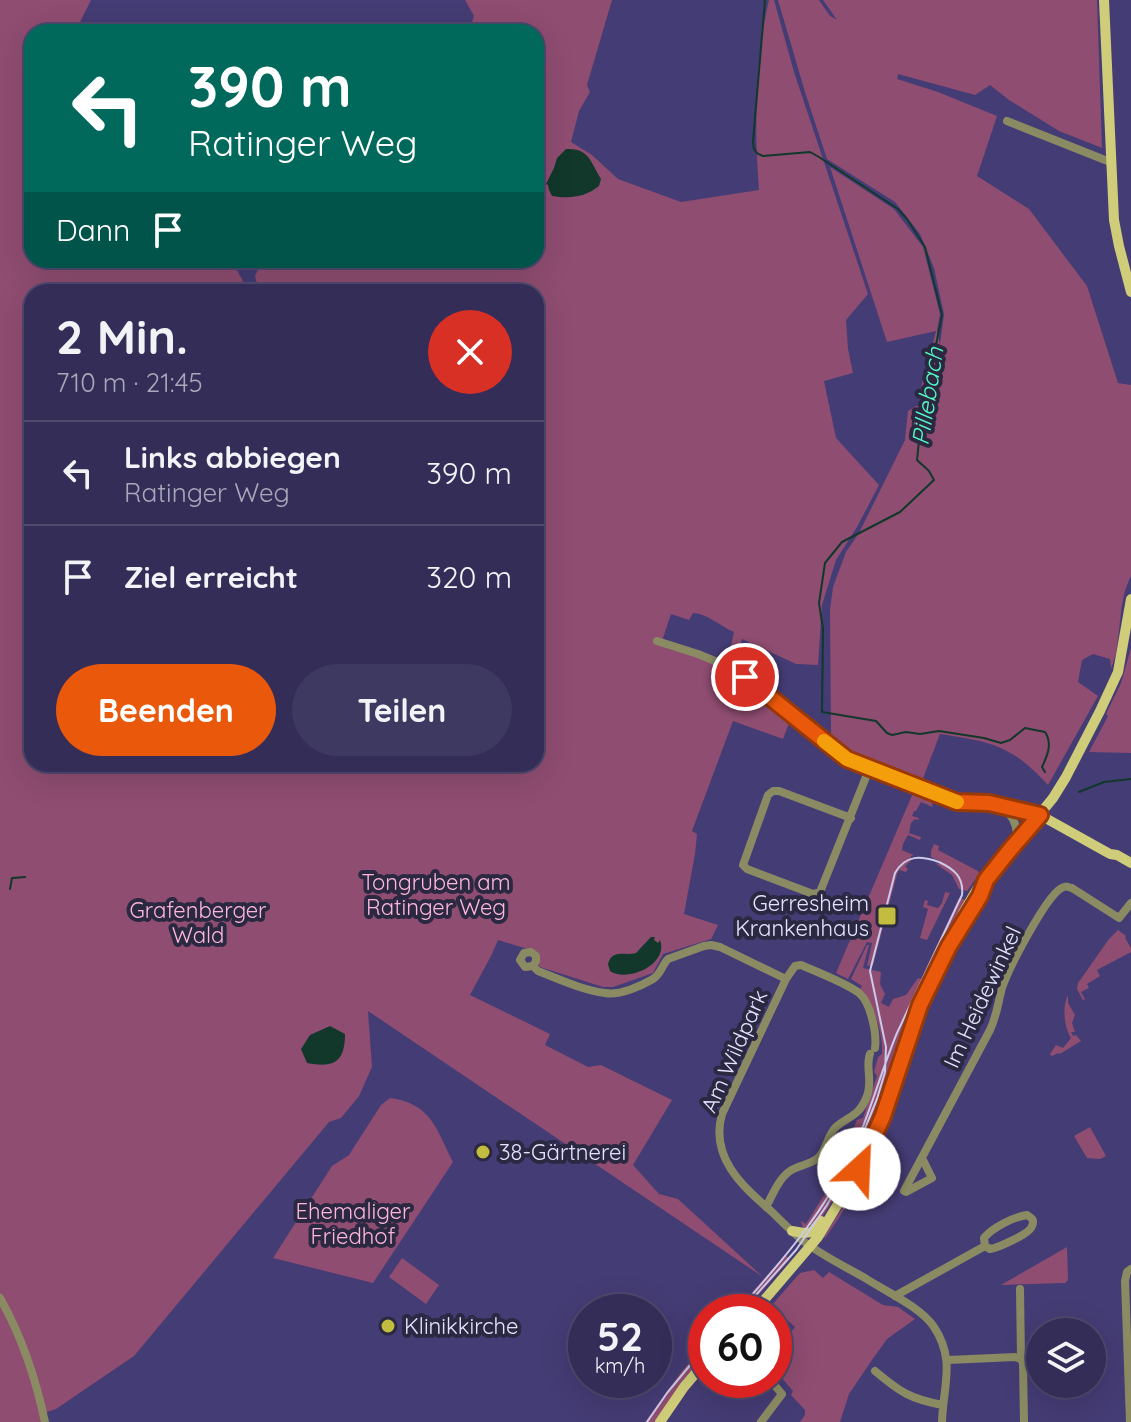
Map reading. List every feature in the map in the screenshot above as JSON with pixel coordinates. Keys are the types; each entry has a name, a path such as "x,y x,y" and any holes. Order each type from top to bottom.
{"main road":[{"path":"1104,0 1115,226 1131,292"},
{"path":"770,1294 811,1246 859,1169 873,1142 920,1005 986,880 1040,815 1066,777 1114,684 1122,660 1131,599"},
{"path":"1040,815 1110,854 1113,859 1131,866"},
{"path":"792,1231 812,1232 829,1211 837,1207"},
{"path":"660,1422 688,1382"}],"street":[{"path":"1007,121 1110,162"},
{"path":"657,641 698,654 745,677 847,759 957,802 989,803 1040,815"},
{"path":"851,818 773,791 768,795 743,865 813,894 819,893 822,890 851,818 870,767"},
{"path":"1003,807 1015,823 1016,842"},
{"name":"Im Heidewinkel","path":"922,1158 990,1030 1008,972 1060,889 1072,888 1119,918 1131,903"},
{"name":"Am Wildpark","path":"533,966 538,971 613,994 654,978 668,959 711,945 786,979"},
{"name":"Am Wildpark","path":"766,1207 784,1175 821,1156 835,1127 851,1118 864,1104 871,1077 867,1058 872,1051 875,1031 860,994 801,965 795,966 786,979 722,1114 721,1147 732,1173 766,1207 792,1231 811,1246 895,1296 932,1324 948,1360"},
{"path":"895,1296 985,1246 993,1249 1029,1231 1033,1226 1032,1219 1027,1215 1020,1216 988,1233 984,1238 985,1246"},
{"path":"1130,1422 1125,1281 1131,1269"},
{"path":"1020,1289 1024,1422"},
{"path":"0,1298 29,1366 45,1422"},
{"path":"942,1422 948,1360 1021,1359"},
{"path":"875,1371 913,1399 943,1405"},
{"path":"761,1422 779,1398"}],"green space":[{"path":"0,0 91,0 79,24 24,24 24,268 236,268 244,284 24,284 24,772 544,772 544,284 257,284 255,276 259,268 544,268 544,24 469,24 474,16 465,0 612,0 587,85 590,92 579,111 571,142 592,155 618,179 681,202 759,190 756,142 758,70 769,0 774,0 794,72 868,294 846,320 853,373 824,381 836,438 879,485 836,560 822,605 818,665 796,664 742,639 735,668 727,664 734,632 698,614 693,613 689,620 671,614 661,644 706,658 743,678 791,718 783,739 733,721 692,831 697,834 684,914 718,925 711,939 663,954 653,973 613,987 603,987 540,967 531,950 498,940 470,995 550,1034 545,1045 588,1067 601,1065 672,1100 633,1165 659,1194 678,1199 763,1277 368,1011 372,1067 359,1096 341,1118 329,1122 134,1356 56,1409 41,1414 43,1422 0,1422"},
{"path":"778,0 819,0 830,16 837,20 823,0 1097,0 1102,148 1059,131 990,85 975,95 898,74 897,79 997,116 977,176 1029,209 1087,286 1118,383 1131,385 1131,576 1123,599 1115,658 1111,669 1110,659 1093,654 1082,660 1078,682 1098,696 1048,785 1011,753 974,740 940,734 922,781 850,757 831,735 830,610 833,587 846,552 859,533 905,440 908,411 916,406 929,406 929,399 918,398 936,331 887,342 830,167 894,209 923,247 940,314 937,330 940,345 944,314 934,268 920,234 895,202 827,159"},
{"path":"1131,648 1131,753 1089,752 1108,716 1106,714 1121,683"},
{"path":"913,793 931,800 933,807 921,802 912,816 919,818 911,823 909,833 921,837 920,840 908,835 903,844 902,850 914,855 905,866 908,869 906,872 899,870 897,874 873,965 867,966 872,943 867,942 848,979 836,973"},
{"path":"934,844 939,846 938,850 978,871 967,891 959,889 952,875 935,863 939,864 940,861 931,857"},
{"path":"945,892 950,893 927,940 920,938 928,909 923,907 925,900 928,901 927,905 938,908"},
{"path":"959,898 968,901 856,1166 814,1228 808,1224 804,1231 801,1221 806,1224 852,1144 849,1139 857,1120 863,1118 877,1076 874,1072 878,1057 882,1054 874,1012 860,990 862,986 851,979 869,945 863,968 881,972 880,984 885,994 881,1003 889,1007 893,999 906,995 918,978 921,979"},
{"path":"976,906 930,997 873,1156 856,1190 825,1238 868,1162 917,1021 952,948"},
{"path":"1118,930 1126,936 1131,952 1097,970 1100,976 1081,992 1083,1000 1077,989 1078,983"},
{"path":"1068,995 1068,1003 1075,1015 1072,1023 1075,1032 1071,1032 1081,1041 1052,1056 1050,1054 1056,1045 1063,1048 1071,1038 1065,1016"},
{"name":"Ehemaliger Friedhof","path":"390,1098 404,1101 424,1112 437,1129 453,1162 373,1283 273,1258 332,1166 349,1155 381,1105"},
{"path":"1090,1127 1106,1156 1100,1159 1087,1158 1074,1136"},
{"path":"1067,1247 1068,1280 1065,1283 1001,1285"},
{"path":"785,1255 790,1259 759,1294 750,1294"},
{"path":"402,1258 439,1285 426,1304 389,1277"},
{"path":"814,1270 823,1278 829,1272 883,1305 898,1307 915,1319 887,1339 849,1394 840,1422 800,1422 805,1410 792,1396 792,1331 795,1327 792,1324 792,1294 782,1294 800,1273"},
{"path":"688,1364 688,1376 672,1398 672,1385"},
{"path":"662,1398 672,1398 655,1422 645,1422"}],"shaded area":[{"path":"566,149 580,151 588,157 601,179 599,186 577,196 552,196 546,184 557,158"},
{"path":"651,937 655,937 658,943 660,940 661,949 653,964 627,975 610,971 608,964 613,956 636,953"},
{"path":"330,1026 345,1034 340,1057 330,1064 307,1063 301,1049 310,1035"}],"waterway":[{"name":"Pillebach","path":"765,0 753,142 755,151 763,156 810,152 898,209 925,247 942,315 923,402 917,460 934,480 900,512 842,542 825,563 819,603 823,629 822,712 876,721 892,735 939,731 1001,743 1025,728 1045,732 1049,745 1042,767 1045,772"},
{"name":"Pillebach","path":"1079,792 1104,782 1131,779"},
{"path":"10,889 12,878 25,877"}],"tram line":[{"path":"914,858 939,862 957,874 962,895 885,1064 886,1047 870,971 895,873 904,862 914,858"},
{"path":"752,1294 817,1214 843,1171 866,1120 885,1064"},
{"path":"757,1294 796,1250 827,1205 853,1158 877,1099 885,1064"},
{"path":"647,1422 688,1368"}],"slow traffic":[{"path":"824,741 847,759 957,802"}],"place":[{"name":"Gerresheim Krankenhaus","path":"887,916"},
{"name":"38-Gärtnerei","path":"483,1152"},
{"name":"Klinikkirche","path":"388,1326"}],"route":[{"path":"745,677 847,759 957,802 989,803 1040,815 986,880 980,896 949,946 920,1005 883,1116 859,1169"}],"park label":[{"name":"Tongruben am Ratinger Weg","path":"436,894"},
{"name":"Grafenberger Wald","path":"198,922"}]}
